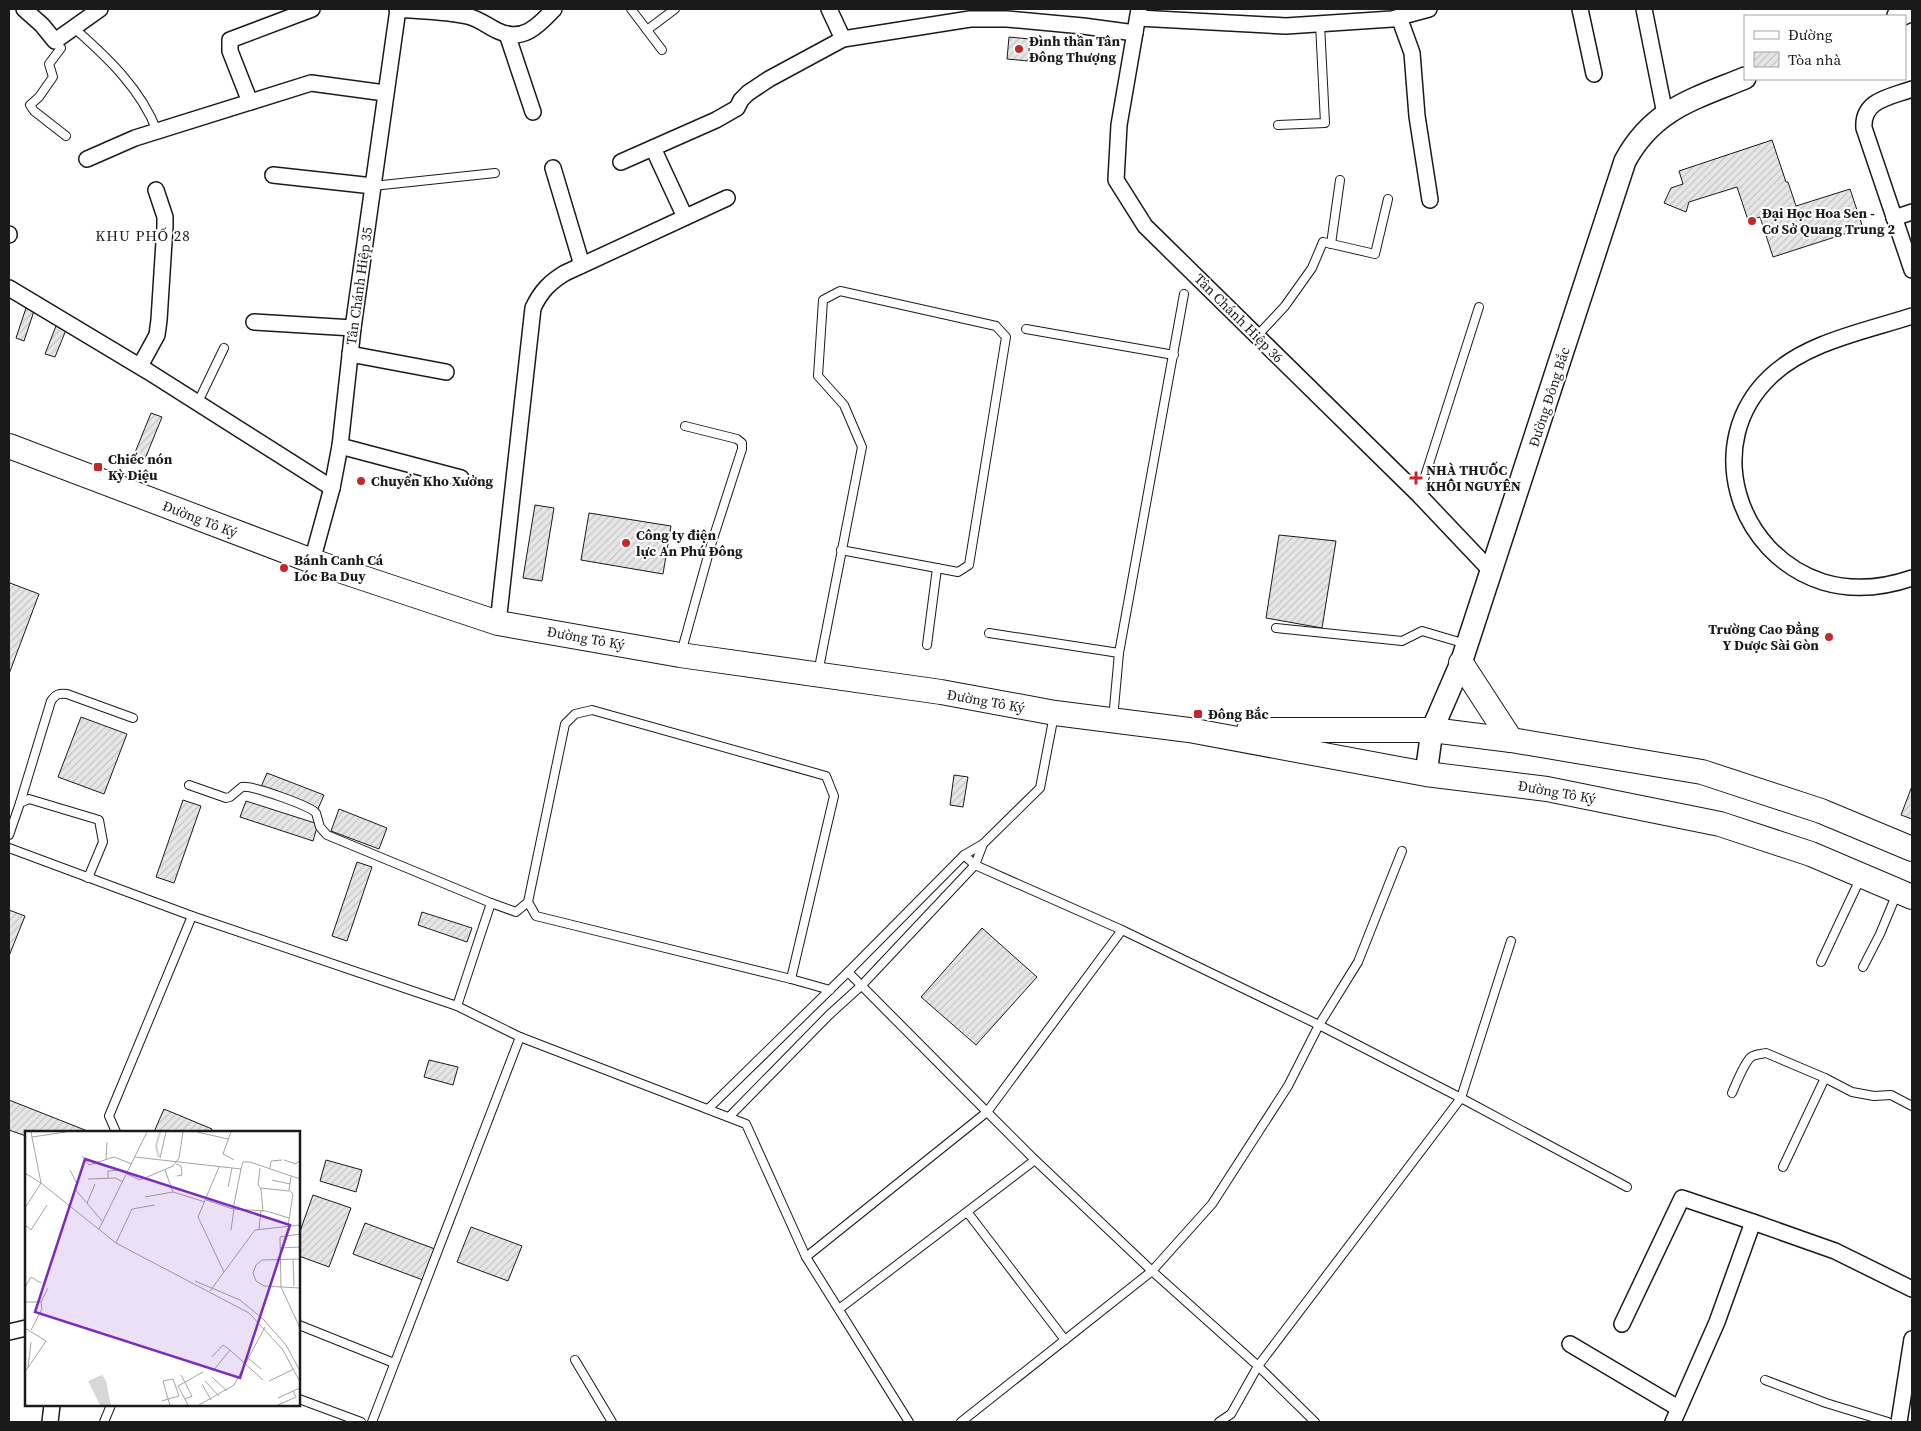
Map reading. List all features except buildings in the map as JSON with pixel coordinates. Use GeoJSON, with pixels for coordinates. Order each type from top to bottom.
{"type":"FeatureCollection","features":[{"type":"Feature","properties":{"kind":"main road","name":"Đường Tô Ký"},"geometry":{"type":"LineString","coordinates":[[9,446],[312,561],[498,623],[680,655],[817,676],[941,692],[1055,713],[1189,730],[1426,774],[1547,789],[1720,824],[1811,854],[1905,894]]}},
{"type":"Feature","properties":{"kind":"main road"},"geometry":{"type":"LineString","coordinates":[[1464,654],[1511,740]]}},
{"type":"Feature","properties":{"kind":"main road","name":"Đường Tô Ký"},"geometry":{"type":"LineString","coordinates":[[1189,730],[1432,730],[1511,740],[1702,772],[1821,811],[1912,849]]}},
{"type":"Feature","properties":{"kind":"street"},"geometry":{"type":"LineString","coordinates":[[24,9],[42,25],[55,41],[100,9]]}},
{"type":"Feature","properties":{"kind":"street"},"geometry":{"type":"LineString","coordinates":[[250,102],[230,51],[230,40],[312,9]]}},
{"type":"Feature","properties":{"kind":"street"},"geometry":{"type":"LineString","coordinates":[[398,9],[465,15],[482,20],[498,31],[519,35],[540,25],[554,9]]}},
{"type":"Feature","properties":{"kind":"street","name":"Tân Chánh Hiệp 35"},"geometry":{"type":"LineString","coordinates":[[312,561],[332,488],[340,446],[353,328],[398,9]]}},
{"type":"Feature","properties":{"kind":"street"},"geometry":{"type":"LineString","coordinates":[[828,9],[843,39]]}},
{"type":"Feature","properties":{"kind":"street"},"geometry":{"type":"LineString","coordinates":[[1139,13],[1286,26],[1320,24],[1428,9]]}},
{"type":"Feature","properties":{"kind":"street"},"geometry":{"type":"LineString","coordinates":[[1580,9],[1594,74]]}},
{"type":"Feature","properties":{"kind":"street"},"geometry":{"type":"LineString","coordinates":[[1644,9],[1665,114]]}},
{"type":"Feature","properties":{"kind":"street","name":"Tân Chánh Hiệp 36"},"geometry":{"type":"LineString","coordinates":[[1139,13],[1119,125],[1116,180],[1145,226],[1419,495],[1492,572]]}},
{"type":"Feature","properties":{"kind":"street"},"geometry":{"type":"LineString","coordinates":[[1394,15],[1412,53],[1417,116],[1430,200]]}},
{"type":"Feature","properties":{"kind":"street"},"geometry":{"type":"LineString","coordinates":[[621,162],[716,120],[738,108],[741,100],[748,93],[769,79],[843,39],[970,19],[1007,19],[1135,33]]}},
{"type":"Feature","properties":{"kind":"street"},"geometry":{"type":"LineString","coordinates":[[508,34],[533,112]]}},
{"type":"Feature","properties":{"kind":"street","name":"Đường Đông Bắc"},"geometry":{"type":"LineString","coordinates":[[1426,774],[1432,730],[1464,654],[1492,572],[1621,171],[1638,139],[1665,114],[1689,101],[1744,78]]}},
{"type":"Feature","properties":{"kind":"street"},"geometry":{"type":"LineString","coordinates":[[87,159],[157,131],[311,83],[385,92]]}},
{"type":"Feature","properties":{"kind":"street"},"geometry":{"type":"LineString","coordinates":[[1912,90],[1869,106],[1865,113],[1864,128],[1912,270]]}},
{"type":"Feature","properties":{"kind":"street"},"geometry":{"type":"LineString","coordinates":[[653,148],[685,217]]}},
{"type":"Feature","properties":{"kind":"street"},"geometry":{"type":"LineString","coordinates":[[552,168],[582,265]]}},
{"type":"Feature","properties":{"kind":"street"},"geometry":{"type":"LineString","coordinates":[[273,175],[373,186]]}},
{"type":"Feature","properties":{"kind":"street"},"geometry":{"type":"LineString","coordinates":[[140,366],[154,342],[159,320],[165,217],[156,190]]}},
{"type":"Feature","properties":{"kind":"street"},"geometry":{"type":"LineString","coordinates":[[498,623],[533,308],[538,297],[549,284],[566,273],[727,198]]}},
{"type":"Feature","properties":{"kind":"street"},"geometry":{"type":"LineString","coordinates":[[1894,218],[1912,212]]}},
{"type":"Feature","properties":{"kind":"street"},"geometry":{"type":"LineString","coordinates":[[9,288],[140,366],[332,488]]}},
{"type":"Feature","properties":{"kind":"street"},"geometry":{"type":"LineString","coordinates":[[1912,316],[1811,350],[1782,367],[1759,390],[1746,409],[1738,430],[1734,461],[1738,492],[1749,521],[1764,544],[1784,562],[1823,582],[1852,588],[1884,586],[1912,578]]}},
{"type":"Feature","properties":{"kind":"street"},"geometry":{"type":"LineString","coordinates":[[254,322],[353,328]]}},
{"type":"Feature","properties":{"kind":"street"},"geometry":{"type":"LineString","coordinates":[[350,354],[446,372]]}},
{"type":"Feature","properties":{"kind":"street"},"geometry":{"type":"LineString","coordinates":[[340,446],[461,478]]}},
{"type":"Feature","properties":{"kind":"street"},"geometry":{"type":"LineString","coordinates":[[1622,1324],[1682,1198],[1835,1251],[1912,1289]]}},
{"type":"Feature","properties":{"kind":"street"},"geometry":{"type":"LineString","coordinates":[[1570,1344],[1675,1415],[1717,1322],[1754,1222]]}},
{"type":"Feature","properties":{"kind":"street"},"geometry":{"type":"LineString","coordinates":[[9,1332],[25,1328]]}},
{"type":"Feature","properties":{"kind":"street"},"geometry":{"type":"LineString","coordinates":[[1899,1422],[1912,1340]]}},
{"type":"Feature","properties":{"kind":"street"},"geometry":{"type":"LineString","coordinates":[[50,1422],[52,1406]]}},
{"type":"Feature","properties":{"kind":"lane"},"geometry":{"type":"LineString","coordinates":[[631,9],[662,50]]}},
{"type":"Feature","properties":{"kind":"lane"},"geometry":{"type":"LineString","coordinates":[[647,30],[675,9]]}},
{"type":"Feature","properties":{"kind":"lane"},"geometry":{"type":"LineString","coordinates":[[1278,125],[1325,123],[1320,24]]}},
{"type":"Feature","properties":{"kind":"lane"},"geometry":{"type":"LineString","coordinates":[[74,28],[102,52],[138,94],[150,111],[157,131]]}},
{"type":"Feature","properties":{"kind":"lane"},"geometry":{"type":"LineString","coordinates":[[55,41],[61,48],[49,64],[53,77],[39,97],[30,105],[34,111],[66,136]]}},
{"type":"Feature","properties":{"kind":"lane"},"geometry":{"type":"LineString","coordinates":[[373,186],[494,173]]}},
{"type":"Feature","properties":{"kind":"lane"},"geometry":{"type":"LineString","coordinates":[[1331,244],[1340,180]]}},
{"type":"Feature","properties":{"kind":"lane"},"geometry":{"type":"LineString","coordinates":[[1257,336],[1285,306],[1312,268],[1323,242],[1374,254],[1388,198]]}},
{"type":"Feature","properties":{"kind":"lane"},"geometry":{"type":"LineString","coordinates":[[817,676],[841,550],[862,447],[844,404],[818,376],[823,300],[840,291],[996,326],[1006,338],[969,565],[958,572],[841,550]]}},
{"type":"Feature","properties":{"kind":"lane"},"geometry":{"type":"LineString","coordinates":[[1112,721],[1119,654],[1184,294]]}},
{"type":"Feature","properties":{"kind":"lane"},"geometry":{"type":"LineString","coordinates":[[1419,495],[1479,306]]}},
{"type":"Feature","properties":{"kind":"lane"},"geometry":{"type":"LineString","coordinates":[[1026,330],[1174,355]]}},
{"type":"Feature","properties":{"kind":"lane"},"geometry":{"type":"LineString","coordinates":[[198,402],[224,348]]}},
{"type":"Feature","properties":{"kind":"lane"},"geometry":{"type":"LineString","coordinates":[[680,655],[710,545],[742,450],[742,443],[737,439],[684,426]]}},
{"type":"Feature","properties":{"kind":"lane"},"geometry":{"type":"LineString","coordinates":[[927,645],[937,568]]}},
{"type":"Feature","properties":{"kind":"lane"},"geometry":{"type":"LineString","coordinates":[[1276,628],[1402,641],[1422,630],[1464,654]]}},
{"type":"Feature","properties":{"kind":"lane"},"geometry":{"type":"LineString","coordinates":[[989,633],[1119,654]]}},
{"type":"Feature","properties":{"kind":"lane"},"geometry":{"type":"LineString","coordinates":[[9,835],[51,701],[55,695],[60,693],[67,694],[133,718]]}},
{"type":"Feature","properties":{"kind":"lane"},"geometry":{"type":"LineString","coordinates":[[189,784],[226,798],[242,787],[254,788],[304,806],[316,813],[320,827],[327,835],[516,912],[528,902],[565,724],[575,714],[592,710],[826,776],[834,796],[791,979]]}},
{"type":"Feature","properties":{"kind":"lane"},"geometry":{"type":"LineString","coordinates":[[708,1109],[964,855],[983,844],[1040,788],[1055,713]]}},
{"type":"Feature","properties":{"kind":"lane"},"geometry":{"type":"LineString","coordinates":[[20,803],[29,799],[99,820],[103,842],[88,878]]}},
{"type":"Feature","properties":{"kind":"lane"},"geometry":{"type":"LineString","coordinates":[[729,1117],[829,1014],[862,985],[975,864],[983,844]]}},
{"type":"Feature","properties":{"kind":"lane"},"geometry":{"type":"LineString","coordinates":[[9,848],[192,916],[457,1006],[520,1037],[746,1124],[806,1257],[909,1422]]}},
{"type":"Feature","properties":{"kind":"lane"},"geometry":{"type":"LineString","coordinates":[[961,1422],[1152,1271],[1212,1204],[1288,1086],[1320,1025],[1358,962],[1402,851]]}},
{"type":"Feature","properties":{"kind":"lane"},"geometry":{"type":"LineString","coordinates":[[964,855],[975,864],[1122,930],[1320,1025],[1627,1187]]}},
{"type":"Feature","properties":{"kind":"lane"},"geometry":{"type":"LineString","coordinates":[[1821,962],[1862,876]]}},
{"type":"Feature","properties":{"kind":"lane"},"geometry":{"type":"LineString","coordinates":[[1863,967],[1880,934],[1905,894]]}},
{"type":"Feature","properties":{"kind":"lane"},"geometry":{"type":"LineString","coordinates":[[528,902],[536,916],[830,990]]}},
{"type":"Feature","properties":{"kind":"lane"},"geometry":{"type":"LineString","coordinates":[[457,1006],[491,903]]}},
{"type":"Feature","properties":{"kind":"lane"},"geometry":{"type":"LineString","coordinates":[[116,1131],[109,1116],[192,916]]}},
{"type":"Feature","properties":{"kind":"lane"},"geometry":{"type":"LineString","coordinates":[[806,1257],[987,1112],[1122,930]]}},
{"type":"Feature","properties":{"kind":"lane"},"geometry":{"type":"LineString","coordinates":[[1219,1422],[1231,1414],[1258,1366],[1461,1098],[1511,941]]}},
{"type":"Feature","properties":{"kind":"lane"},"geometry":{"type":"LineString","coordinates":[[848,972],[1035,1160],[1152,1271],[1258,1366],[1315,1422]]}},
{"type":"Feature","properties":{"kind":"lane"},"geometry":{"type":"LineString","coordinates":[[372,1422],[520,1037]]}},
{"type":"Feature","properties":{"kind":"lane"},"geometry":{"type":"LineString","coordinates":[[1732,1093],[1746,1063],[1751,1057],[1766,1053],[1825,1078],[1852,1092],[1874,1096],[1891,1095],[1912,1106]]}},
{"type":"Feature","properties":{"kind":"lane"},"geometry":{"type":"LineString","coordinates":[[1783,1167],[1825,1078]]}},
{"type":"Feature","properties":{"kind":"lane"},"geometry":{"type":"LineString","coordinates":[[839,1309],[968,1213],[1035,1160]]}},
{"type":"Feature","properties":{"kind":"lane"},"geometry":{"type":"LineString","coordinates":[[968,1213],[1064,1340]]}},
{"type":"Feature","properties":{"kind":"lane"},"geometry":{"type":"LineString","coordinates":[[300,1325],[394,1363]]}},
{"type":"Feature","properties":{"kind":"lane"},"geometry":{"type":"LineString","coordinates":[[575,1360],[612,1422]]}},
{"type":"Feature","properties":{"kind":"lane"},"geometry":{"type":"LineString","coordinates":[[1765,1380],[1888,1422]]}},
{"type":"Feature","properties":{"kind":"lane"},"geometry":{"type":"LineString","coordinates":[[300,1399],[361,1422]]}},
{"type":"Feature","properties":{"kind":"lane"},"geometry":{"type":"LineString","coordinates":[[104,1422],[112,1406]]}},
{"type":"Feature","properties":{"kind":"place","name":"Đình thần Tân Đông Thượng"},"geometry":{"type":"Point","coordinates":[1019,49]}},
{"type":"Feature","properties":{"kind":"place","name":"Đại Học Hoa Sen - Cơ Sở Quang Trung 2"},"geometry":{"type":"Point","coordinates":[1752,221]}},
{"type":"Feature","properties":{"kind":"place","name":"Chiếc nón Kỳ Diệu"},"geometry":{"type":"Point","coordinates":[98,467]}},
{"type":"Feature","properties":{"kind":"place","name":"NHÀ THUỐC KHÔI NGUYÊN"},"geometry":{"type":"Point","coordinates":[1416,478]}},
{"type":"Feature","properties":{"kind":"place","name":"Chuyển Kho Xưởng"},"geometry":{"type":"Point","coordinates":[361,481]}},
{"type":"Feature","properties":{"kind":"place","name":"Công ty điện lực An Phú Đông"},"geometry":{"type":"Point","coordinates":[626,543]}},
{"type":"Feature","properties":{"kind":"place","name":"Bánh Canh Cá Lóc Ba Duy"},"geometry":{"type":"Point","coordinates":[284,568]}},
{"type":"Feature","properties":{"kind":"place","name":"Trường Cao Đẳng Y Dược Sài Gòn"},"geometry":{"type":"Point","coordinates":[1829,637]}},
{"type":"Feature","properties":{"kind":"place","name":"Đông Bắc"},"geometry":{"type":"Point","coordinates":[1198,714]}},
{"type":"Feature","properties":{"kind":"district","name":"KHU PHỐ 28"},"geometry":{"type":"Point","coordinates":[143,236]}}]}
